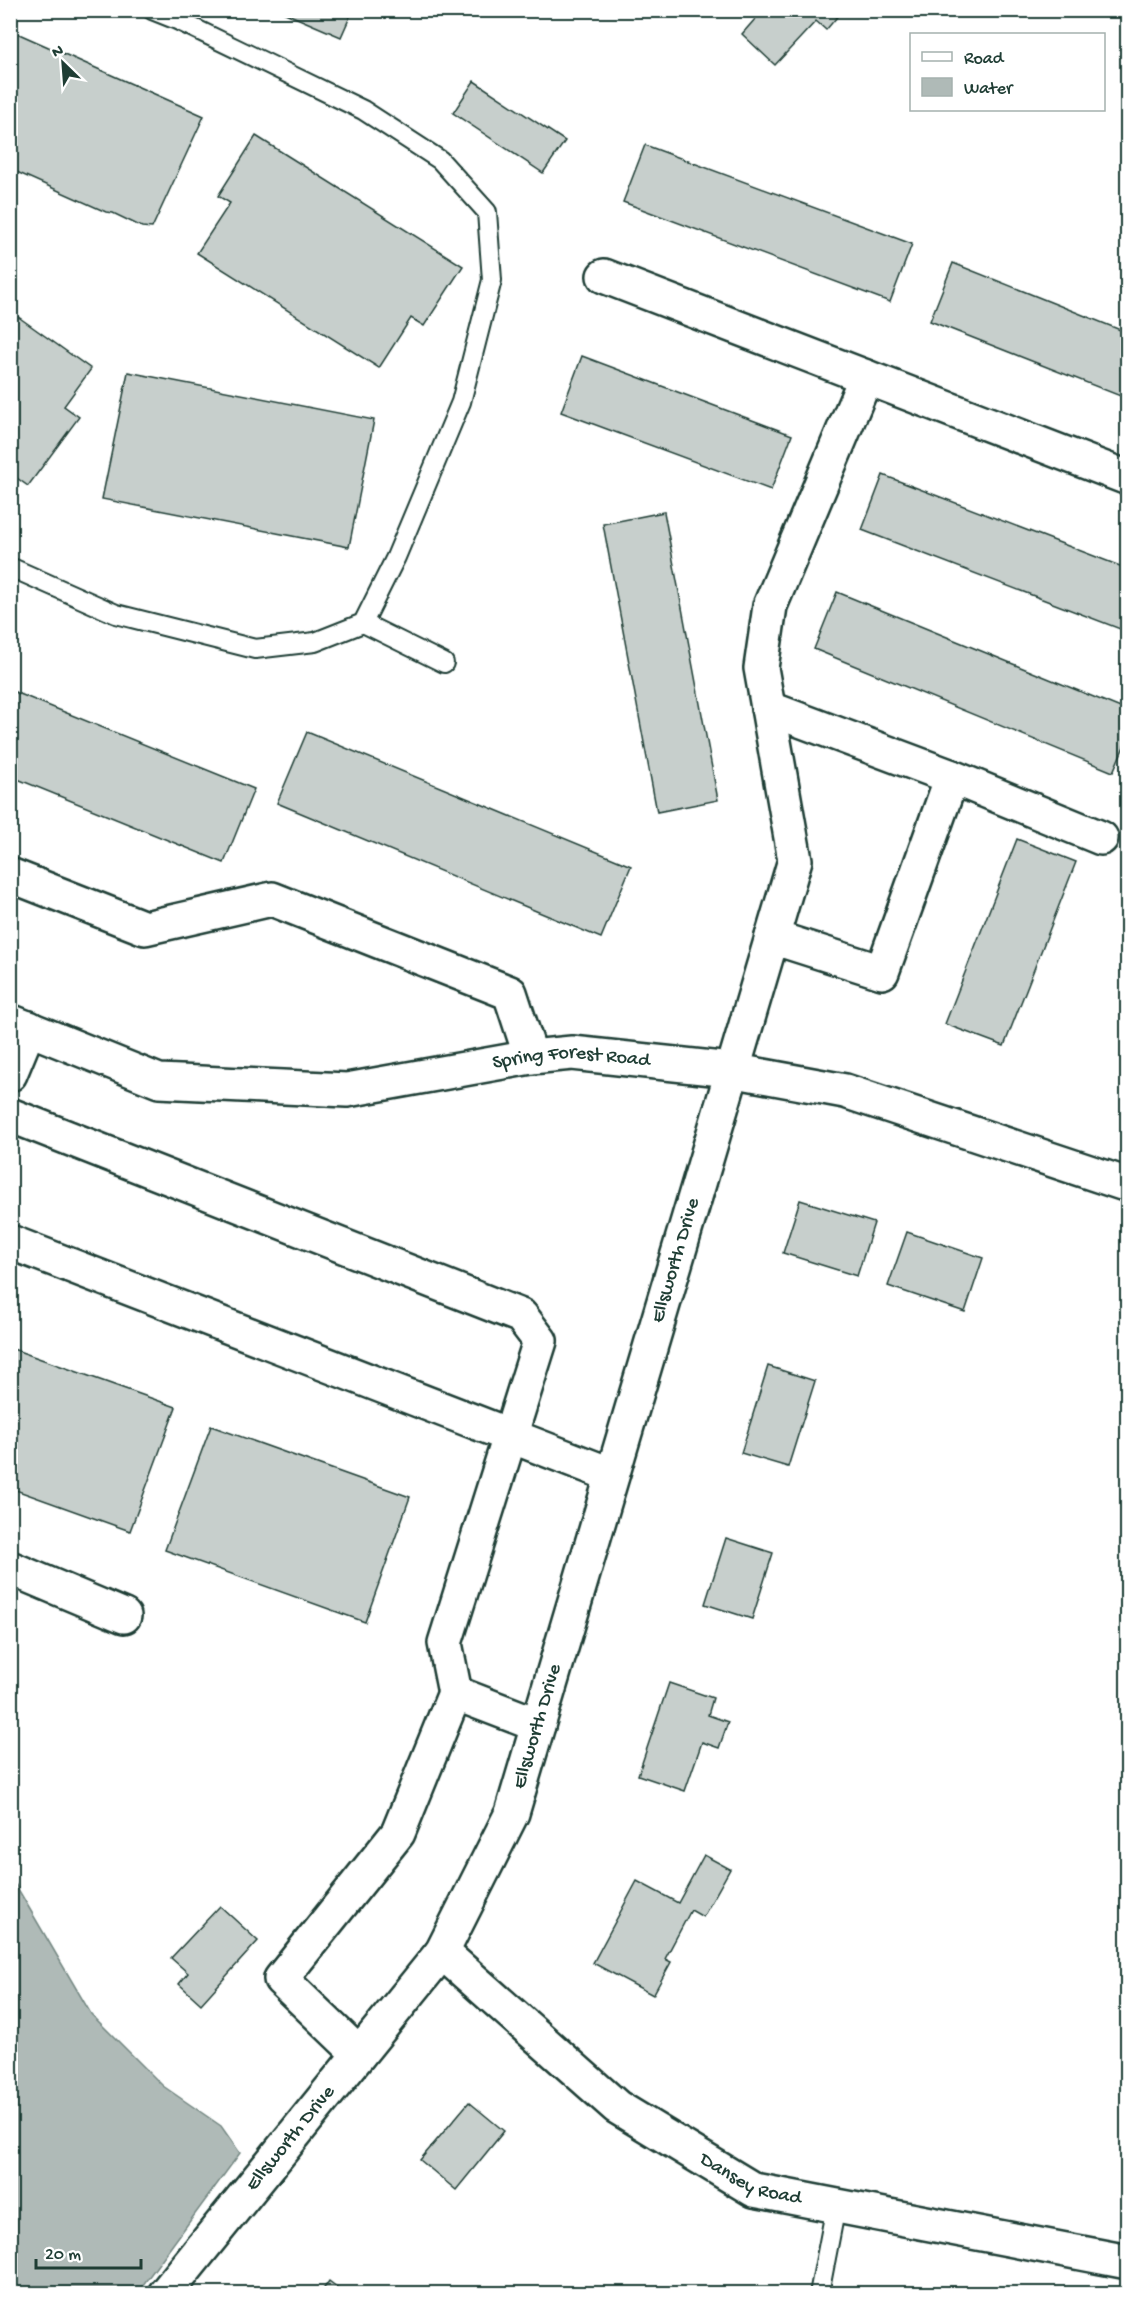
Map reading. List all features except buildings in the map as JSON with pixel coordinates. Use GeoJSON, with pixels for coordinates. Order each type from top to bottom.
{"type":"FeatureCollection","features":[{"type":"Feature","properties":{"kind":"street"},"geometry":{"type":"LineString","coordinates":[[604,276],[1128,478]]}},
{"type":"Feature","properties":{"kind":"street","name":"Ellsworth Drive"},"geometry":{"type":"LineString","coordinates":[[165,2294],[442,1952],[512,1813],[795,860],[761,668],[770,606],[866,377]]}},
{"type":"Feature","properties":{"kind":"street"},"geometry":{"type":"LineString","coordinates":[[768,708],[952,777],[1101,838]]}},
{"type":"Feature","properties":{"kind":"street"},"geometry":{"type":"LineString","coordinates":[[772,937],[882,972],[952,777]]}},
{"type":"Feature","properties":{"kind":"street"},"geometry":{"type":"LineString","coordinates":[[10,875],[145,928],[272,898],[510,993],[531,1057]]}},
{"type":"Feature","properties":{"kind":"street"},"geometry":{"type":"LineString","coordinates":[[10,1074],[20,1024]]}},
{"type":"Feature","properties":{"kind":"street","name":"Spring Forest Road"},"geometry":{"type":"LineString","coordinates":[[20,1024],[159,1081],[347,1090],[531,1057],[572,1053],[731,1070],[845,1091],[1128,1185]]}},
{"type":"Feature","properties":{"kind":"street"},"geometry":{"type":"LineString","coordinates":[[10,1115],[521,1316],[540,1341],[445,1643],[455,1693],[398,1833],[281,1979],[359,2054]]}},
{"type":"Feature","properties":{"kind":"street"},"geometry":{"type":"LineString","coordinates":[[10,1242],[612,1474]]}},
{"type":"Feature","properties":{"kind":"street"},"geometry":{"type":"LineString","coordinates":[[10,1568],[124,1616]]}},
{"type":"Feature","properties":{"kind":"street"},"geometry":{"type":"LineString","coordinates":[[455,1693],[538,1725]]}},
{"type":"Feature","properties":{"kind":"street","name":"Dansey Road"},"geometry":{"type":"LineString","coordinates":[[442,1952],[617,2107],[754,2190],[1128,2262]]}},
{"type":"Feature","properties":{"kind":"lane"},"geometry":{"type":"LineString","coordinates":[[10,567],[116,614],[255,649],[315,642],[363,623],[396,557],[461,402],[492,280],[487,212],[440,160],[363,110],[152,10]]}},
{"type":"Feature","properties":{"kind":"lane"},"geometry":{"type":"LineString","coordinates":[[363,623],[444,663]]}},
{"type":"Feature","properties":{"kind":"lane"},"geometry":{"type":"LineString","coordinates":[[819,2294],[836,2206]]}},
{"type":"Feature","properties":{"kind":"water"},"geometry":{"type":"Polygon","coordinates":[[[11,1877],[91,2014],[163,2086],[221,2126],[240,2153],[137,2293],[11,2293],[11,1877]]]}}]}
